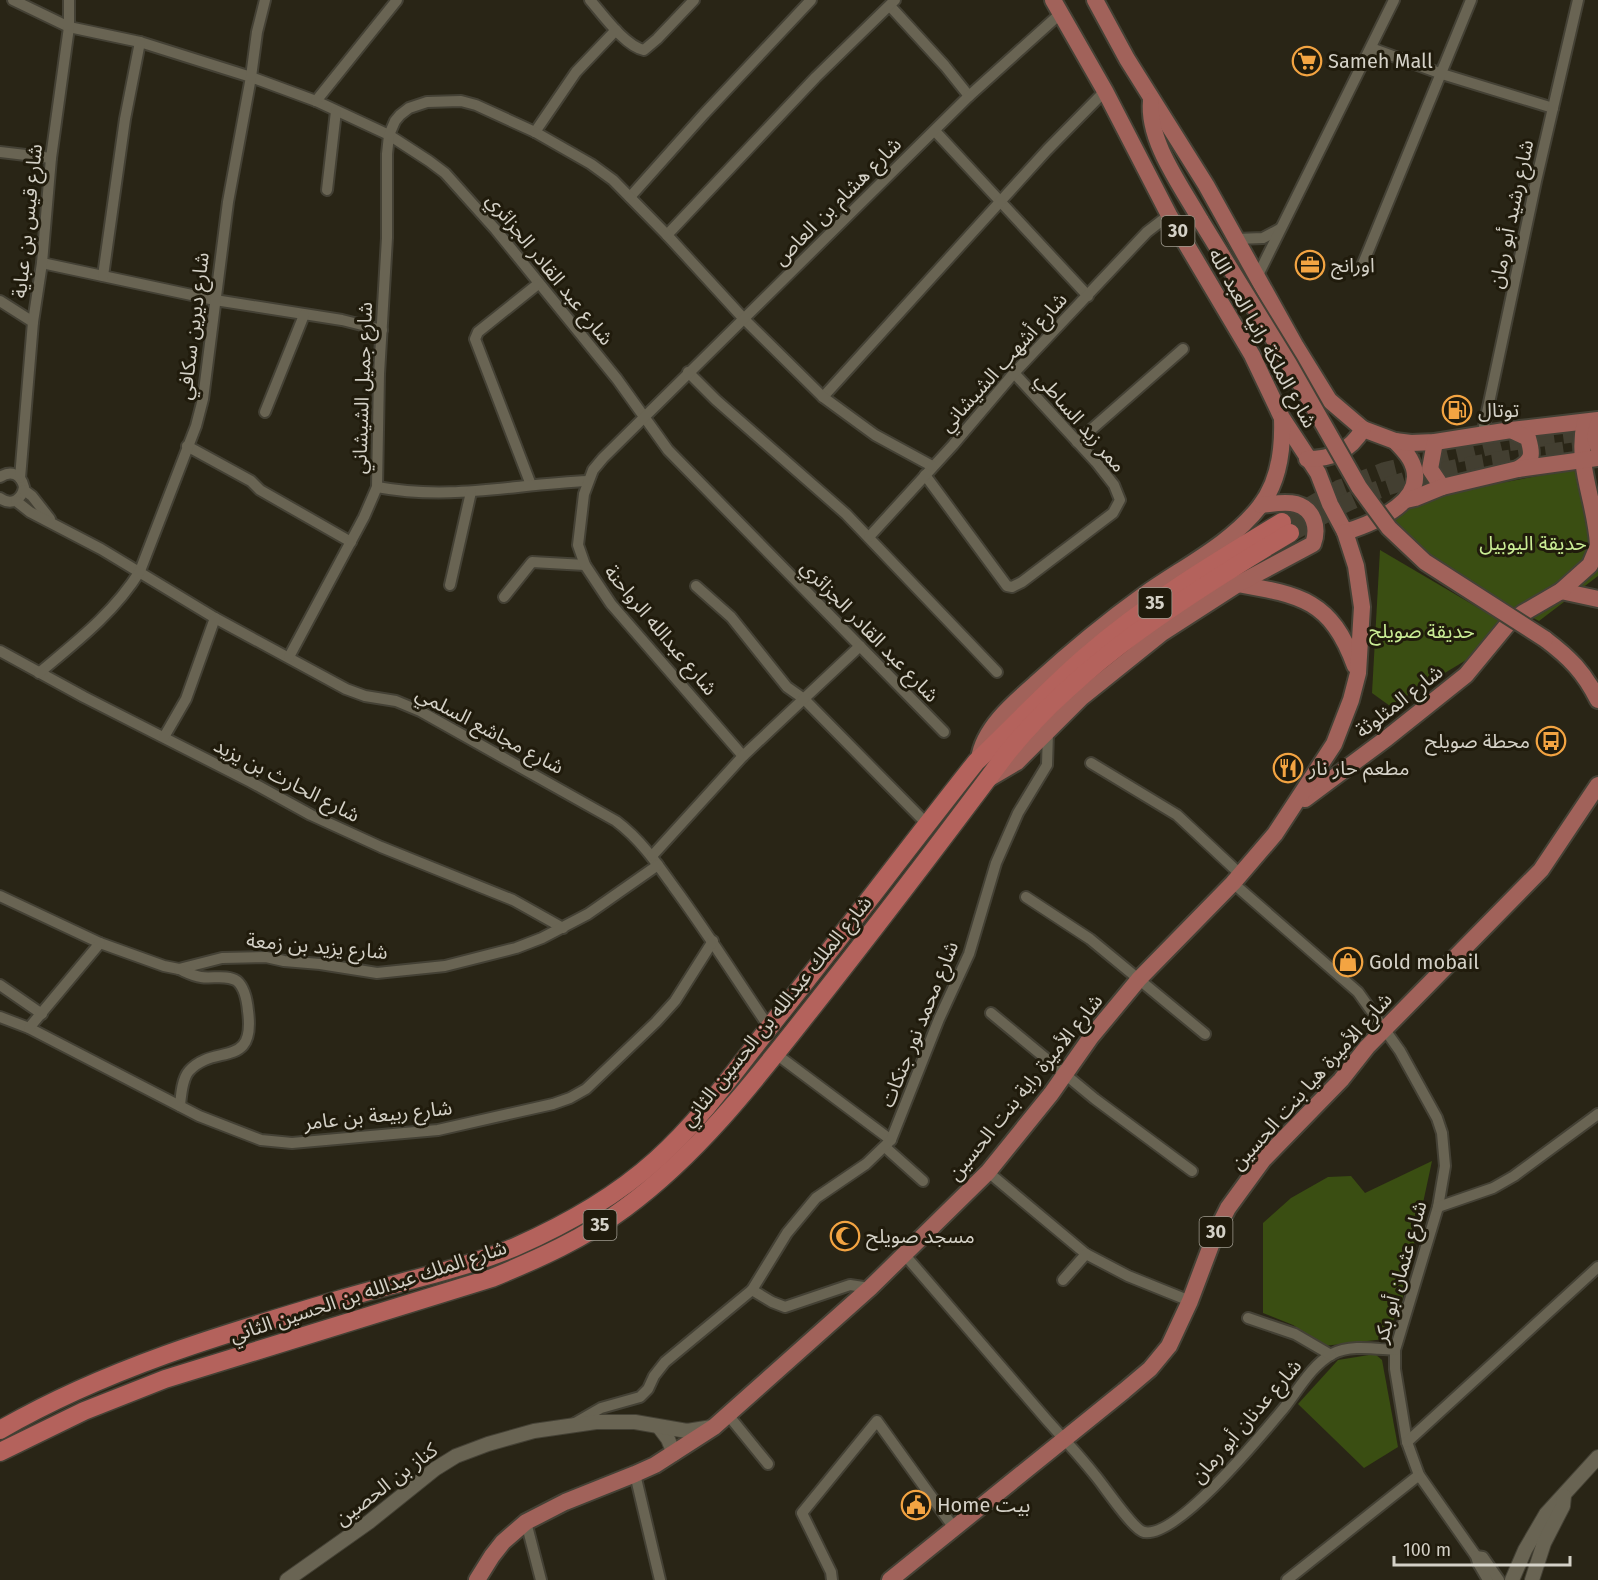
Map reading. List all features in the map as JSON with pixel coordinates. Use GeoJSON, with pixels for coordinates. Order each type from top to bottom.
{"type":"FeatureCollection","features":[{"type":"Feature","properties":{"kind":"highway","name":"شارع الملك عبدالله بن الحسين الثاني"},"geometry":{"type":"LineString","coordinates":[[0,1430],[116,1373],[340,1299],[462,1267],[516,1246],[559,1225],[609,1196],[655,1161],[714,1099],[979,759],[1039,699],[1124,625],[1169,592],[1286,527],[1176,605],[1090,670],[1035,721],[776,1054],[702,1139],[652,1186],[610,1219],[542,1256],[492,1278],[165,1379],[84,1411],[0,1452]]}},
{"type":"Feature","properties":{"kind":"main road","name":"شارع الملكة رانيا العبد الله"},"geometry":{"type":"LineString","coordinates":[[1095,0],[1151,101],[1206,185],[1329,400],[1363,429],[1395,441]]}},
{"type":"Feature","properties":{"kind":"main road","name":"شارع الملكة رانيا العبد الله"},"geometry":{"type":"LineString","coordinates":[[1057,7],[1106,91],[1169,215],[1243,338],[1282,418],[1318,473],[1330,504],[1345,532]]}},
{"type":"Feature","properties":{"kind":"main road"},"geometry":{"type":"LineString","coordinates":[[1151,101],[1150,112],[1155,135],[1201,221],[1359,487],[1389,528],[1425,562],[1545,639],[1571,659],[1587,679],[1598,700]]}},
{"type":"Feature","properties":{"kind":"main road"},"geometry":{"type":"LineString","coordinates":[[979,759],[981,747],[987,735],[1028,690],[1095,630],[1199,559],[1242,526],[1261,505],[1275,478],[1279,463],[1282,418]]}},
{"type":"Feature","properties":{"kind":"main road"},"geometry":{"type":"LineString","coordinates":[[1395,441],[1435,442],[1512,430],[1594,422],[1598,447]]}},
{"type":"Feature","properties":{"kind":"main road","name":"شارع المثلوثة"},"geometry":{"type":"LineString","coordinates":[[1294,807],[1466,675],[1508,624],[1561,591],[1590,565],[1598,546],[1598,534],[1587,492],[1590,459],[1582,433],[1594,422]]}},
{"type":"Feature","properties":{"kind":"main road"},"geometry":{"type":"LineString","coordinates":[[1307,459],[1321,459],[1338,454],[1352,443],[1363,429]]}},
{"type":"Feature","properties":{"kind":"main road"},"geometry":{"type":"LineString","coordinates":[[1512,430],[1528,438],[1531,447],[1531,456],[1527,463],[1518,469]]}},
{"type":"Feature","properties":{"kind":"main road"},"geometry":{"type":"LineString","coordinates":[[1395,441],[1411,459],[1414,469],[1415,480],[1406,500]]}},
{"type":"Feature","properties":{"kind":"main road"},"geometry":{"type":"LineString","coordinates":[[1435,442],[1430,469],[1442,487]]}},
{"type":"Feature","properties":{"kind":"main road"},"geometry":{"type":"LineString","coordinates":[[1345,532],[1374,521],[1406,500],[1442,487],[1518,469],[1590,459]]}},
{"type":"Feature","properties":{"kind":"main road"},"geometry":{"type":"LineString","coordinates":[[987,780],[1017,762],[1081,698],[1140,649],[1189,614],[1238,584],[1313,544],[1316,536],[1314,520],[1304,507],[1288,503],[1261,505]]}},
{"type":"Feature","properties":{"kind":"main road","name":"شارع الأميرة راية بنت الحسين"},"geometry":{"type":"LineString","coordinates":[[477,1580],[503,1542],[526,1522],[565,1502],[635,1474],[674,1454],[729,1416],[870,1288],[988,1172],[1052,1094],[1091,1037],[1139,980],[1237,879],[1275,834],[1335,744],[1358,673],[1362,607],[1356,566],[1345,532]]}},
{"type":"Feature","properties":{"kind":"main road"},"geometry":{"type":"LineString","coordinates":[[1238,584],[1282,592],[1306,601],[1320,610],[1336,626],[1346,642],[1358,673]]}},
{"type":"Feature","properties":{"kind":"main road"},"geometry":{"type":"LineString","coordinates":[[1561,591],[1598,599]]}},
{"type":"Feature","properties":{"kind":"main road","name":"شارع الأميرة هيا بنت الحسين"},"geometry":{"type":"LineString","coordinates":[[890,1580],[1064,1440],[1158,1360],[1177,1331],[1216,1232],[1228,1208],[1263,1160],[1341,1080],[1367,1047],[1541,870],[1598,785]]}},
{"type":"Feature","properties":{"kind":"street","name":"شارع عبد القادر الجزائري"},"geometry":{"type":"LineString","coordinates":[[13,0],[69,27],[140,42],[251,77],[316,101],[389,135],[445,173],[496,230],[537,284],[617,379],[668,450],[944,732]]}},
{"type":"Feature","properties":{"kind":"street","name":"شارع قيس بن عباية"},"geometry":{"type":"LineString","coordinates":[[24,490],[21,478],[33,322],[42,263],[51,158],[69,27],[69,0]]}},
{"type":"Feature","properties":{"kind":"street","name":"شارع ديرين سكافي"},"geometry":{"type":"LineString","coordinates":[[39,673],[111,610],[140,571],[196,426],[203,399],[228,202],[257,32],[265,0]]}},
{"type":"Feature","properties":{"kind":"street"},"geometry":{"type":"LineString","coordinates":[[316,101],[397,0]]}},
{"type":"Feature","properties":{"kind":"street"},"geometry":{"type":"LineString","coordinates":[[590,0],[616,30],[638,49],[644,50],[694,0]]}},
{"type":"Feature","properties":{"kind":"street"},"geometry":{"type":"LineString","coordinates":[[630,197],[712,105],[811,0]]}},
{"type":"Feature","properties":{"kind":"street"},"geometry":{"type":"LineString","coordinates":[[1257,277],[1394,0]]}},
{"type":"Feature","properties":{"kind":"street"},"geometry":{"type":"LineString","coordinates":[[1362,266],[1471,0]]}},
{"type":"Feature","properties":{"kind":"street","name":"شارع رشيد أبو رمان"},"geometry":{"type":"LineString","coordinates":[[1482,436],[1578,0]]}},
{"type":"Feature","properties":{"kind":"street"},"geometry":{"type":"LineString","coordinates":[[667,235],[808,85],[893,3],[969,96]]}},
{"type":"Feature","properties":{"kind":"street","name":"شارع هشام بن العاص"},"geometry":{"type":"LineString","coordinates":[[588,481],[593,470],[603,458],[688,372],[744,320],[1057,7]]}},
{"type":"Feature","properties":{"kind":"street"},"geometry":{"type":"LineString","coordinates":[[535,132],[576,72],[616,30]]}},
{"type":"Feature","properties":{"kind":"street"},"geometry":{"type":"LineString","coordinates":[[103,276],[125,119],[140,42]]}},
{"type":"Feature","properties":{"kind":"street"},"geometry":{"type":"LineString","coordinates":[[1371,48],[1442,74],[1553,108]]}},
{"type":"Feature","properties":{"kind":"street"},"geometry":{"type":"LineString","coordinates":[[823,397],[1047,150],[1106,91]]}},
{"type":"Feature","properties":{"kind":"street"},"geometry":{"type":"LineString","coordinates":[[389,135],[395,120],[409,108],[427,102],[461,101],[476,105],[535,132],[591,165],[613,180],[667,235],[744,320],[823,397],[929,471]]}},
{"type":"Feature","properties":{"kind":"street"},"geometry":{"type":"LineString","coordinates":[[327,190],[336,111]]}},
{"type":"Feature","properties":{"kind":"street"},"geometry":{"type":"LineString","coordinates":[[935,131],[1088,296]]}},
{"type":"Feature","properties":{"kind":"street","name":"شارع جميل الشيشاني"},"geometry":{"type":"LineString","coordinates":[[289,657],[351,542],[377,487],[389,135]]}},
{"type":"Feature","properties":{"kind":"street"},"geometry":{"type":"LineString","coordinates":[[0,152],[51,158]]}},
{"type":"Feature","properties":{"kind":"street","name":"شارع أشهب الشيشاني"},"geometry":{"type":"LineString","coordinates":[[869,537],[1014,373],[1147,232],[1169,215]]}},
{"type":"Feature","properties":{"kind":"street"},"geometry":{"type":"LineString","coordinates":[[1236,239],[1263,238],[1281,229]]}},
{"type":"Feature","properties":{"kind":"street"},"geometry":{"type":"LineString","coordinates":[[42,263],[215,300],[342,320],[382,330]]}},
{"type":"Feature","properties":{"kind":"street"},"geometry":{"type":"LineString","coordinates":[[531,485],[475,339],[478,332],[537,284]]}},
{"type":"Feature","properties":{"kind":"street"},"geometry":{"type":"LineString","coordinates":[[0,302],[33,322]]}},
{"type":"Feature","properties":{"kind":"street"},"geometry":{"type":"LineString","coordinates":[[265,412],[304,315]]}},
{"type":"Feature","properties":{"kind":"street"},"geometry":{"type":"LineString","coordinates":[[1077,442],[1183,349]]}},
{"type":"Feature","properties":{"kind":"street"},"geometry":{"type":"LineString","coordinates":[[688,372],[716,400],[869,537],[997,672]]}},
{"type":"Feature","properties":{"kind":"street","name":"ممر زيد الساطي"},"geometry":{"type":"LineString","coordinates":[[929,471],[1003,583],[1012,587],[1022,582],[1113,513],[1120,500],[1114,485],[1014,373]]}},
{"type":"Feature","properties":{"kind":"street","name":"شارع قيس بن عباية"},"geometry":{"type":"LineString","coordinates":[[2,475],[24,446]]}},
{"type":"Feature","properties":{"kind":"street"},"geometry":{"type":"LineString","coordinates":[[187,446],[251,481],[260,490],[351,542]]}},
{"type":"Feature","properties":{"kind":"street"},"geometry":{"type":"LineString","coordinates":[[2,475],[15,474],[21,478]]}},
{"type":"Feature","properties":{"kind":"street"},"geometry":{"type":"LineString","coordinates":[[377,487],[420,493],[471,492],[588,481]]}},
{"type":"Feature","properties":{"kind":"street","name":"شارع عبدالله الرواحنة"},"geometry":{"type":"LineString","coordinates":[[588,481],[583,501],[578,545],[585,565],[617,612],[743,756]]}},
{"type":"Feature","properties":{"kind":"street"},"geometry":{"type":"LineString","coordinates":[[0,510],[9,500],[21,497],[24,490]]}},
{"type":"Feature","properties":{"kind":"street","name":"شارع مجاشع السلمي"},"geometry":{"type":"LineString","coordinates":[[24,490],[32,496],[54,524]]}},
{"type":"Feature","properties":{"kind":"street"},"geometry":{"type":"LineString","coordinates":[[450,585],[471,492]]}},
{"type":"Feature","properties":{"kind":"street","name":"شارع مجاشع السلمي"},"geometry":{"type":"LineString","coordinates":[[9,500],[140,571],[215,618],[346,688],[365,696],[396,701],[429,717],[603,813],[632,834],[655,861],[769,1027]]}},
{"type":"Feature","properties":{"kind":"street"},"geometry":{"type":"LineString","coordinates":[[504,597],[531,562],[585,565]]}},
{"type":"Feature","properties":{"kind":"street"},"geometry":{"type":"LineString","coordinates":[[696,586],[731,617],[787,687],[804,699],[927,824]]}},
{"type":"Feature","properties":{"kind":"street"},"geometry":{"type":"LineString","coordinates":[[164,737],[186,699],[215,618]]}},
{"type":"Feature","properties":{"kind":"street","name":"شارع يزيد بن زمعة"},"geometry":{"type":"LineString","coordinates":[[0,896],[100,943],[164,966],[179,969],[222,958],[252,957],[378,973],[411,971],[488,957],[533,942],[588,914],[655,861],[743,756],[860,646]]}},
{"type":"Feature","properties":{"kind":"street","name":"شارع الحارث بن يزيد"},"geometry":{"type":"LineString","coordinates":[[0,651],[311,815],[381,847],[513,900],[563,927]]}},
{"type":"Feature","properties":{"kind":"street","name":"شارع محمد نور جنكات"},"geometry":{"type":"LineString","coordinates":[[572,1424],[601,1408],[636,1399],[644,1394],[665,1362],[752,1290],[783,1240],[806,1209],[830,1187],[866,1164],[888,1143],[939,1019],[969,954],[996,863],[1018,813],[1047,765],[1048,730]]}},
{"type":"Feature","properties":{"kind":"street","name":"شارع عثمان أبو بكر"},"geometry":{"type":"LineString","coordinates":[[1091,763],[1177,814],[1237,879],[1358,992],[1385,1029],[1430,1105],[1442,1133],[1445,1166],[1438,1207],[1395,1350],[1395,1369],[1407,1442],[1419,1476],[1476,1556],[1488,1580]]}},
{"type":"Feature","properties":{"kind":"street"},"geometry":{"type":"LineString","coordinates":[[1026,897],[1090,939],[1205,1034]]}},
{"type":"Feature","properties":{"kind":"street","name":"شارع ربيعة بن عامر"},"geometry":{"type":"LineString","coordinates":[[0,1017],[29,1028],[180,1106],[251,1138],[292,1143],[438,1130],[562,1102],[586,1089],[675,1001],[712,941]]}},
{"type":"Feature","properties":{"kind":"street"},"geometry":{"type":"LineString","coordinates":[[29,1028],[100,943]]}},
{"type":"Feature","properties":{"kind":"street"},"geometry":{"type":"LineString","coordinates":[[179,969],[200,977],[224,977],[235,980],[242,986],[247,1000],[250,1032],[243,1046],[194,1066],[187,1073],[180,1106]]}},
{"type":"Feature","properties":{"kind":"street"},"geometry":{"type":"LineString","coordinates":[[0,985],[42,1014]]}},
{"type":"Feature","properties":{"kind":"street"},"geometry":{"type":"LineString","coordinates":[[991,1013],[1103,1105],[1192,1171]]}},
{"type":"Feature","properties":{"kind":"street"},"geometry":{"type":"LineString","coordinates":[[776,1054],[888,1143],[923,1181]]}},
{"type":"Feature","properties":{"kind":"street"},"geometry":{"type":"LineString","coordinates":[[1438,1207],[1485,1191],[1514,1176],[1598,1114]]}},
{"type":"Feature","properties":{"kind":"street"},"geometry":{"type":"LineString","coordinates":[[988,1172],[1086,1254],[1128,1276],[1190,1301]]}},
{"type":"Feature","properties":{"kind":"street"},"geometry":{"type":"LineString","coordinates":[[904,1254],[1064,1440]]}},
{"type":"Feature","properties":{"kind":"street"},"geometry":{"type":"LineString","coordinates":[[1063,1280],[1086,1254]]}},
{"type":"Feature","properties":{"kind":"street"},"geometry":{"type":"LineString","coordinates":[[1407,1442],[1598,1267]]}},
{"type":"Feature","properties":{"kind":"street"},"geometry":{"type":"LineString","coordinates":[[752,1290],[775,1304],[787,1307],[850,1285],[870,1288]]}},
{"type":"Feature","properties":{"kind":"street"},"geometry":{"type":"LineString","coordinates":[[1248,1318],[1295,1334],[1331,1354]]}},
{"type":"Feature","properties":{"kind":"street","name":"شارع عدنان أبو رمان"},"geometry":{"type":"LineString","coordinates":[[1064,1440],[1094,1473],[1132,1522],[1140,1530],[1152,1532],[1177,1519],[1220,1481],[1309,1376],[1331,1354],[1363,1348],[1395,1350]]}},
{"type":"Feature","properties":{"kind":"street"},"geometry":{"type":"LineString","coordinates":[[729,1416],[768,1464]]}},
{"type":"Feature","properties":{"kind":"street","name":"كناز بن الحصين"},"geometry":{"type":"LineString","coordinates":[[286,1580],[369,1522],[418,1481],[446,1462],[488,1444],[512,1436],[572,1424],[622,1421],[687,1431],[714,1427]]}},
{"type":"Feature","properties":{"kind":"street"},"geometry":{"type":"LineString","coordinates":[[832,1580],[831,1572],[802,1513],[877,1421],[954,1528]]}},
{"type":"Feature","properties":{"kind":"street"},"geometry":{"type":"LineString","coordinates":[[659,1427],[668,1439],[674,1454]]}},
{"type":"Feature","properties":{"kind":"street"},"geometry":{"type":"LineString","coordinates":[[1512,1580],[1536,1528],[1555,1502],[1564,1496],[1598,1457]]}},
{"type":"Feature","properties":{"kind":"street"},"geometry":{"type":"LineString","coordinates":[[635,1474],[660,1580]]}},
{"type":"Feature","properties":{"kind":"street"},"geometry":{"type":"LineString","coordinates":[[1287,1580],[1419,1476]]}},
{"type":"Feature","properties":{"kind":"street"},"geometry":{"type":"LineString","coordinates":[[1532,1580],[1544,1543],[1563,1506],[1564,1496]]}},
{"type":"Feature","properties":{"kind":"street"},"geometry":{"type":"LineString","coordinates":[[526,1522],[541,1580]]}},
{"type":"Feature","properties":{"kind":"street","name":"شارع عثمان أبو بكر"},"geometry":{"type":"LineString","coordinates":[[1476,1556],[1483,1557],[1499,1580]]}},
{"type":"Feature","properties":{"kind":"green space","name":"حديقة اليوبيل"},"geometry":{"type":"Polygon","coordinates":[[[1575,469],[1588,474],[1598,533],[1598,576],[1539,621],[1479,589],[1443,565],[1409,536],[1393,518],[1425,497],[1575,469]]]}},
{"type":"Feature","properties":{"kind":"green space","name":"حديقة صويلح"},"geometry":{"type":"Polygon","coordinates":[[[1380,550],[1516,630],[1390,706],[1372,693],[1380,550]]]}},
{"type":"Feature","properties":{"kind":"green space"},"geometry":{"type":"Polygon","coordinates":[[[1432,1161],[1402,1301],[1385,1339],[1324,1346],[1293,1325],[1263,1313],[1263,1223],[1291,1198],[1328,1177],[1351,1176],[1365,1193],[1432,1161]]]}},
{"type":"Feature","properties":{"kind":"green space"},"geometry":{"type":"Polygon","coordinates":[[[1375,1354],[1382,1360],[1398,1447],[1364,1468],[1298,1404],[1338,1360],[1375,1354]]]}},
{"type":"Feature","properties":{"kind":"tunnel"},"geometry":{"type":"LineString","coordinates":[[1282,522],[1339,489],[1385,471],[1502,443],[1598,430]]}},
{"type":"Feature","properties":{"kind":"tunnel"},"geometry":{"type":"LineString","coordinates":[[1290,533],[1372,492],[1427,475],[1512,458],[1597,446]]}},
{"type":"Feature","properties":{"kind":"place","name":"Sameh Mall"},"geometry":{"type":"Point","coordinates":[1307,61]}},
{"type":"Feature","properties":{"kind":"place","name":"اورانج"},"geometry":{"type":"Point","coordinates":[1310,265]}},
{"type":"Feature","properties":{"kind":"place","name":"توتال"},"geometry":{"type":"Point","coordinates":[1457,410]}},
{"type":"Feature","properties":{"kind":"place","name":"محطة صويلح"},"geometry":{"type":"Point","coordinates":[1551,741]}},
{"type":"Feature","properties":{"kind":"place","name":"مطعم حار نار"},"geometry":{"type":"Point","coordinates":[1288,768]}},
{"type":"Feature","properties":{"kind":"place","name":"Gold mobail"},"geometry":{"type":"Point","coordinates":[1348,962]}},
{"type":"Feature","properties":{"kind":"place","name":"مسجد صويلح"},"geometry":{"type":"Point","coordinates":[845,1236]}},
{"type":"Feature","properties":{"kind":"place","name":"Home بيت"},"geometry":{"type":"Point","coordinates":[916,1505]}}]}
